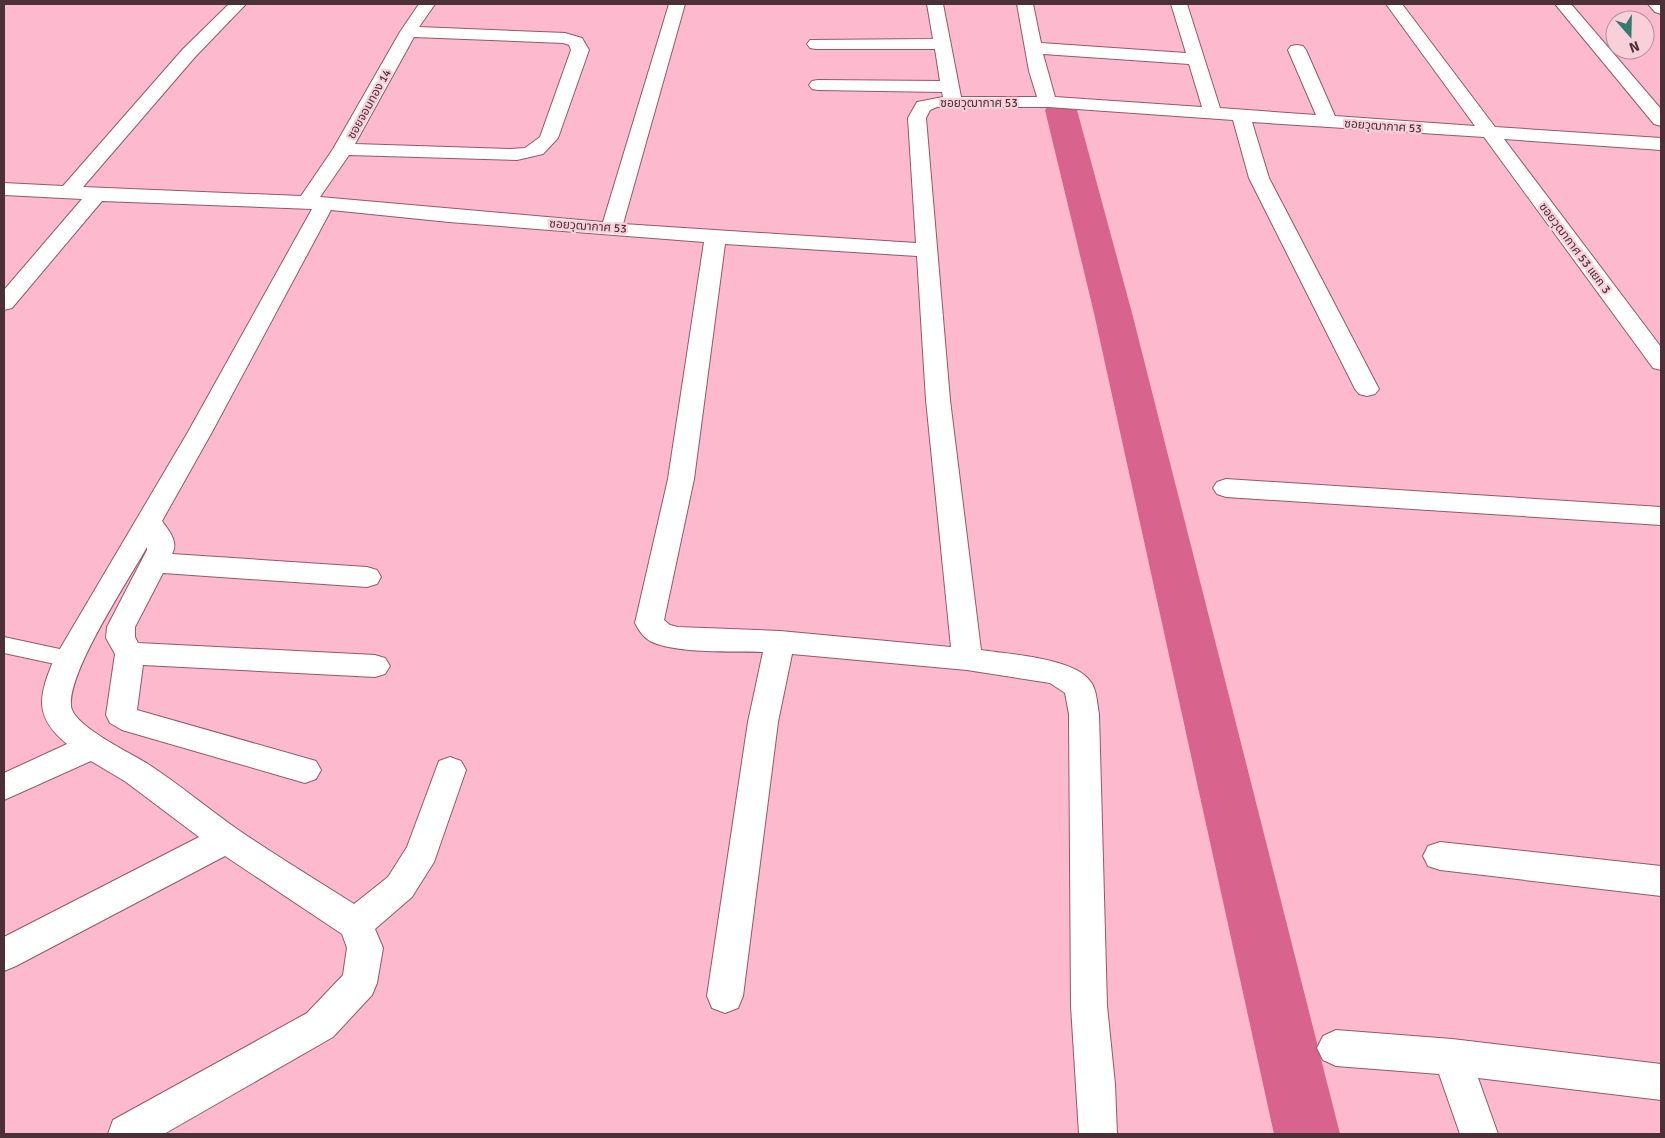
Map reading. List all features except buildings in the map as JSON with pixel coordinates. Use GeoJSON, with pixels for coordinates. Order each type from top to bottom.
{"type":"FeatureCollection","features":[{"type":"Feature","properties":{"kind":"street"},"geometry":{"type":"LineString","coordinates":[[68,192],[189,53],[238,4]]}},
{"type":"Feature","properties":{"kind":"street","name":"ซอยจอมทอง 14"},"geometry":{"type":"LineString","coordinates":[[356,924],[226,839],[137,773],[92,747],[65,725],[56,708],[57,688],[69,659],[148,520],[344,149],[408,32],[427,4]]}},
{"type":"Feature","properties":{"kind":"street"},"geometry":{"type":"LineString","coordinates":[[612,228],[677,4]]}},
{"type":"Feature","properties":{"kind":"street"},"geometry":{"type":"LineString","coordinates":[[818,85],[952,94],[935,4]]}},
{"type":"Feature","properties":{"kind":"street"},"geometry":{"type":"LineString","coordinates":[[1025,4],[1038,71],[1048,102]]}},
{"type":"Feature","properties":{"kind":"street"},"geometry":{"type":"LineString","coordinates":[[1179,4],[1212,114]]}},
{"type":"Feature","properties":{"kind":"street","name":"ซอยวุฒากาศ 53 แยก 3"},"geometry":{"type":"LineString","coordinates":[[1394,4],[1661,363]]}},
{"type":"Feature","properties":{"kind":"street"},"geometry":{"type":"LineString","coordinates":[[1563,4],[1661,120]]}},
{"type":"Feature","properties":{"kind":"street"},"geometry":{"type":"LineString","coordinates":[[1656,4],[1661,9]]}},
{"type":"Feature","properties":{"kind":"street"},"geometry":{"type":"LineString","coordinates":[[344,149],[510,155],[528,154],[540,148],[549,138],[580,50],[576,42],[566,38],[408,32]]}},
{"type":"Feature","properties":{"kind":"street"},"geometry":{"type":"LineString","coordinates":[[816,44],[943,44]]}},
{"type":"Feature","properties":{"kind":"street"},"geometry":{"type":"LineString","coordinates":[[1033,48],[1195,58]]}},
{"type":"Feature","properties":{"kind":"street"},"geometry":{"type":"LineString","coordinates":[[1297,50],[1328,122]]}},
{"type":"Feature","properties":{"kind":"street","name":"ซอยวุฒากาศ 53"},"geometry":{"type":"LineString","coordinates":[[4,190],[316,202],[449,216],[715,237],[926,250],[917,118],[923,106],[952,94],[1240,116],[1661,144]]}},
{"type":"Feature","properties":{"kind":"street"},"geometry":{"type":"LineString","coordinates":[[1240,116],[1259,178],[1367,389]]}},
{"type":"Feature","properties":{"kind":"street"},"geometry":{"type":"LineString","coordinates":[[4,303],[97,195]]}},
{"type":"Feature","properties":{"kind":"street"},"geometry":{"type":"LineString","coordinates":[[715,237],[681,479],[649,623],[660,633],[678,638],[780,642],[967,659],[1036,669],[1058,674],[1079,687],[1084,714],[1089,1006],[1096,1084],[1098,1134]]}},
{"type":"Feature","properties":{"kind":"street"},"geometry":{"type":"LineString","coordinates":[[926,250],[938,400],[967,659]]}},
{"type":"Feature","properties":{"kind":"street"},"geometry":{"type":"LineString","coordinates":[[1226,488],[1661,516]]}},
{"type":"Feature","properties":{"kind":"street"},"geometry":{"type":"LineString","coordinates":[[148,520],[160,539],[161,550],[121,626],[120,638],[130,653],[121,715],[133,722],[305,770]]}},
{"type":"Feature","properties":{"kind":"street"},"geometry":{"type":"LineString","coordinates":[[155,564],[367,577]]}},
{"type":"Feature","properties":{"kind":"street"},"geometry":{"type":"LineString","coordinates":[[724,996],[763,722],[780,642]]}},
{"type":"Feature","properties":{"kind":"street"},"geometry":{"type":"LineString","coordinates":[[130,653],[375,666]]}},
{"type":"Feature","properties":{"kind":"street"},"geometry":{"type":"LineString","coordinates":[[4,787],[92,747]]}},
{"type":"Feature","properties":{"kind":"street"},"geometry":{"type":"LineString","coordinates":[[127,1134],[320,1025],[359,984],[365,948],[356,924],[400,887],[422,852],[450,770]]}},
{"type":"Feature","properties":{"kind":"street"},"geometry":{"type":"LineString","coordinates":[[4,955],[226,839]]}},
{"type":"Feature","properties":{"kind":"street"},"geometry":{"type":"LineString","coordinates":[[1440,856],[1661,881]]}},
{"type":"Feature","properties":{"kind":"street"},"geometry":{"type":"LineString","coordinates":[[1336,1048],[1452,1057],[1661,1082]]}},
{"type":"Feature","properties":{"kind":"street"},"geometry":{"type":"LineString","coordinates":[[1452,1057],[1479,1134]]}},
{"type":"Feature","properties":{"kind":"lane"},"geometry":{"type":"LineString","coordinates":[[4,645],[69,659]]}},
{"type":"Feature","properties":{"kind":"waterway"},"geometry":{"type":"LineString","coordinates":[[1061,110],[1113,313],[1307,1134]]}}]}
